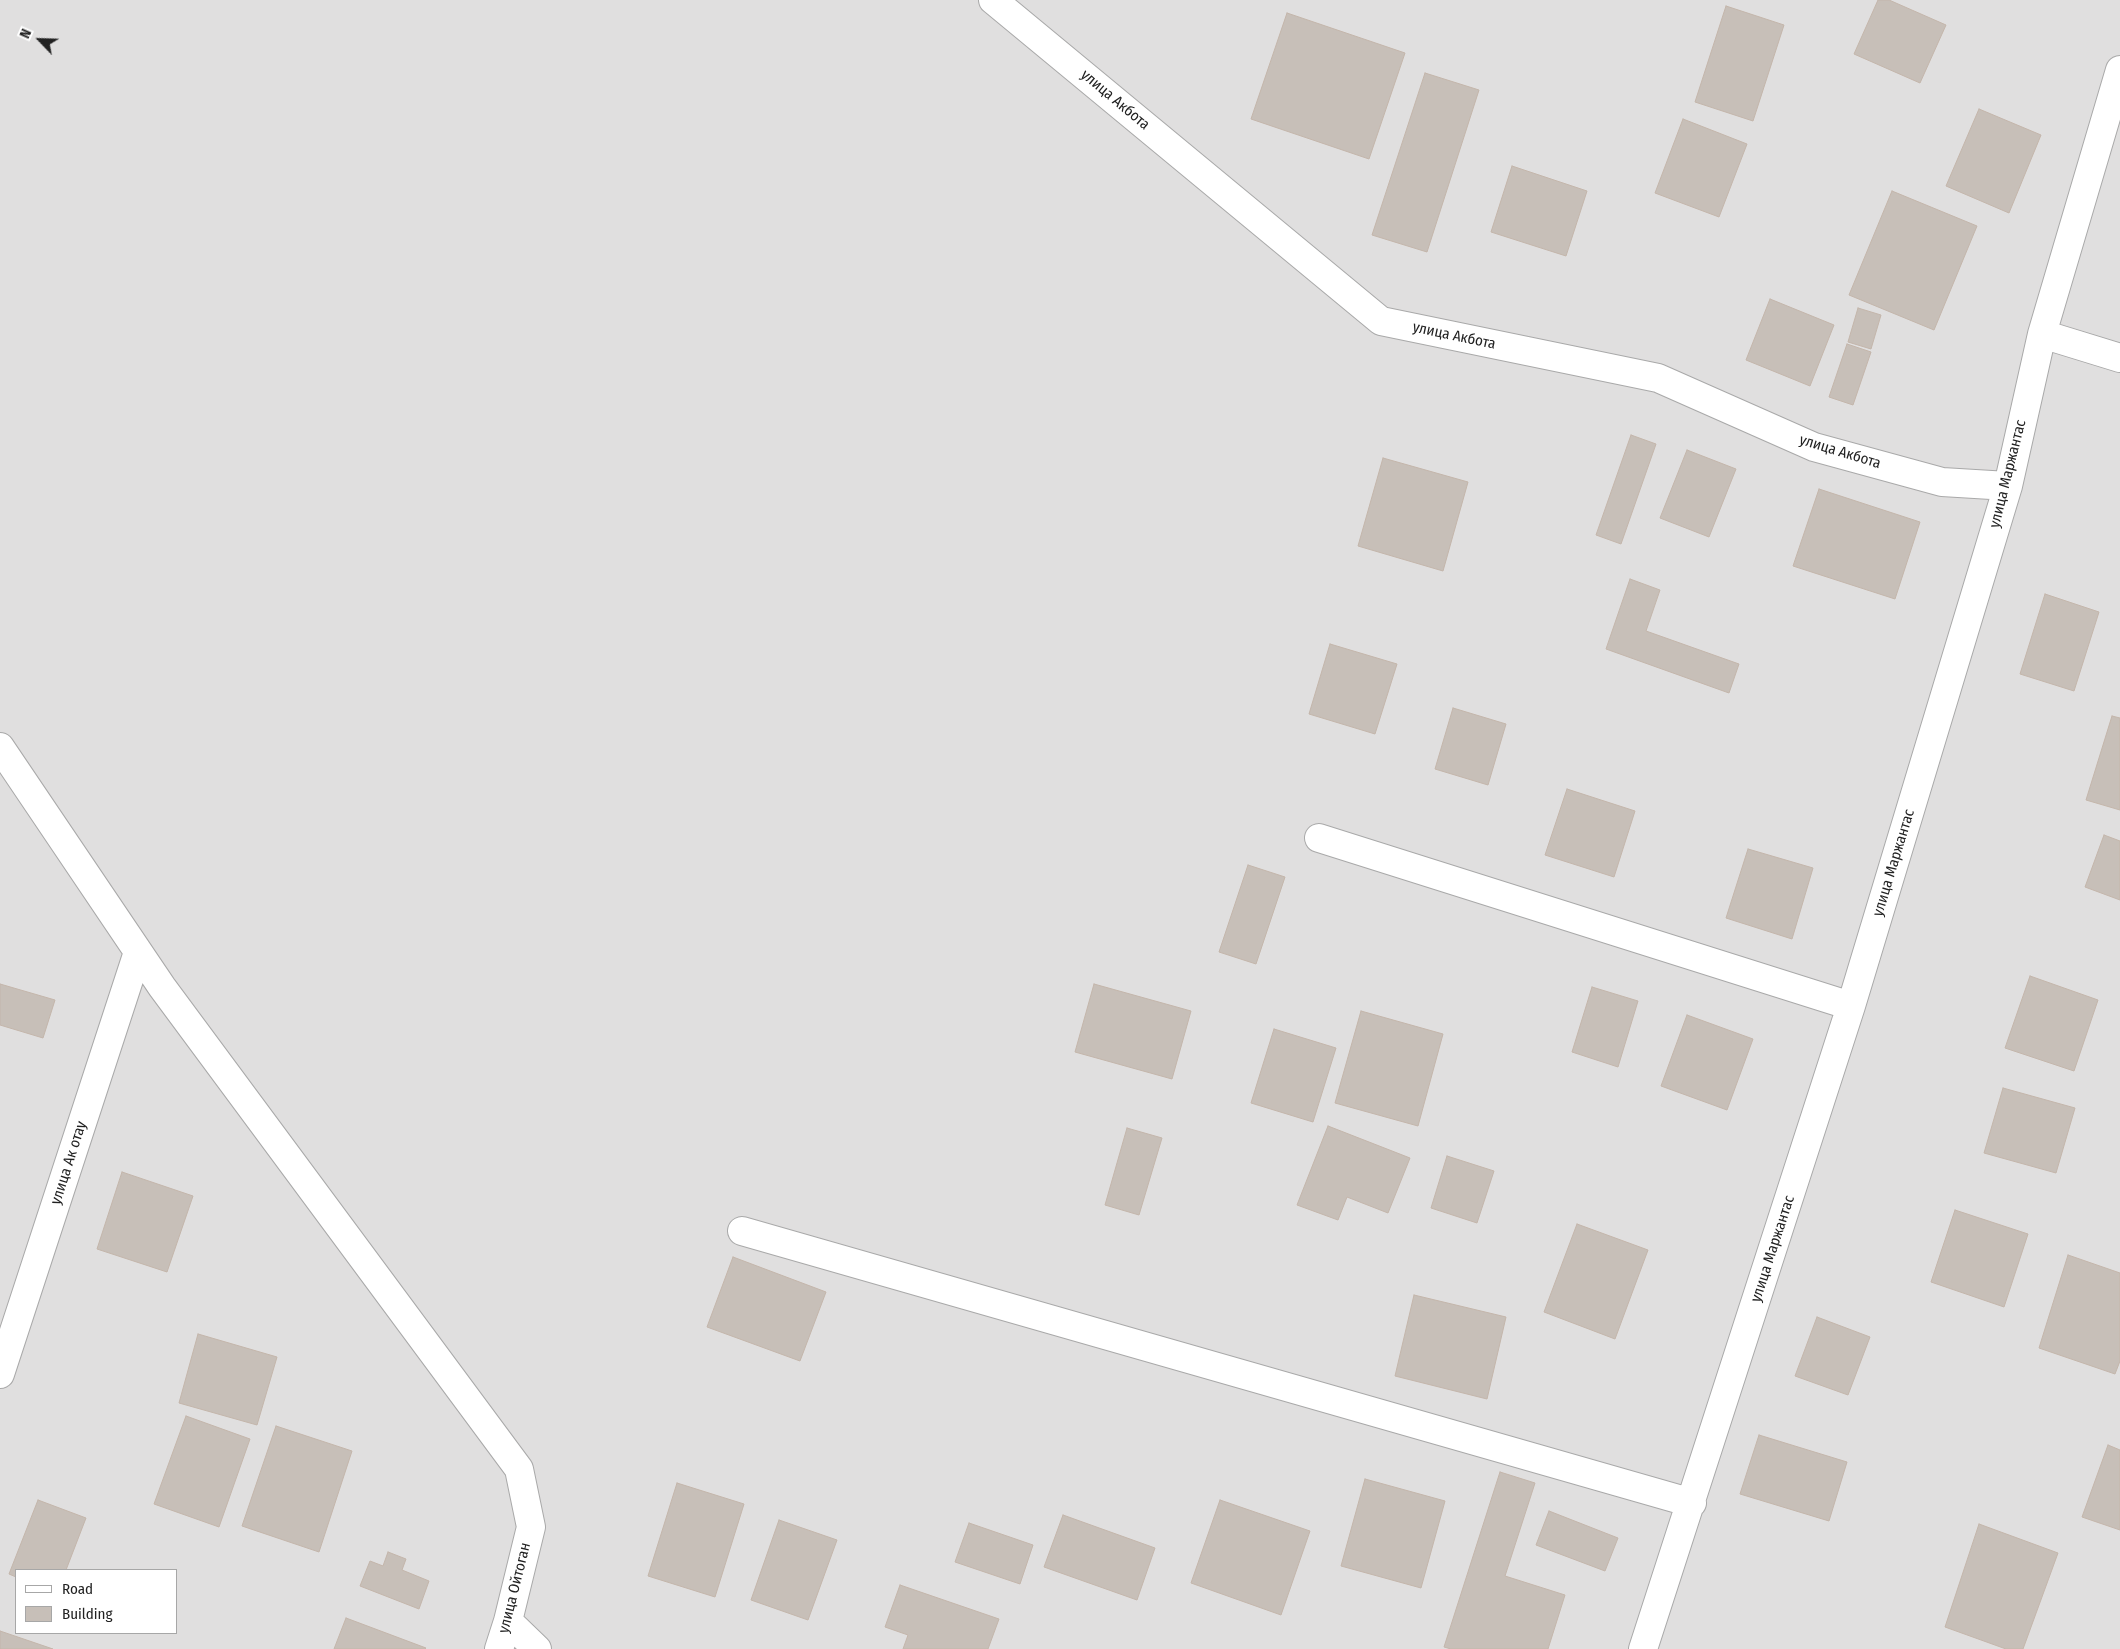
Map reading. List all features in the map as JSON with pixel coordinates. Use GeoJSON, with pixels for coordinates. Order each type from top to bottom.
{"type":"FeatureCollection","features":[{"type":"Feature","properties":{"kind":"street","name":"улица Акбота"},"geometry":{"type":"LineString","coordinates":[[994,0],[1381,320],[1658,378],[1814,448],[1942,482],[2008,486]]}},
{"type":"Feature","properties":{"kind":"street","name":"улица Маржантас"},"geometry":{"type":"LineString","coordinates":[[1644,1649],[1851,1006],[2008,486],[2042,334],[2120,70]]}},
{"type":"Feature","properties":{"kind":"street"},"geometry":{"type":"LineString","coordinates":[[2042,334],[2120,358]]}},
{"type":"Feature","properties":{"kind":"street"},"geometry":{"type":"LineString","coordinates":[[0,747],[138,952]]}},
{"type":"Feature","properties":{"kind":"street"},"geometry":{"type":"LineString","coordinates":[[1319,838],[1851,1006]]}},
{"type":"Feature","properties":{"kind":"street","name":"улица Ак отау"},"geometry":{"type":"LineString","coordinates":[[0,1374],[138,952]]}},
{"type":"Feature","properties":{"kind":"street","name":"улица Ойтоган"},"geometry":{"type":"LineString","coordinates":[[138,952],[519,1469],[531,1527],[508,1621],[499,1649]]}},
{"type":"Feature","properties":{"kind":"street"},"geometry":{"type":"LineString","coordinates":[[742,1231],[1692,1503]]}},
{"type":"Feature","properties":{"kind":"street"},"geometry":{"type":"LineString","coordinates":[[508,1621],[537,1649]]}},
{"type":"Feature","properties":{"kind":"shaded area"},"geometry":{"type":"Polygon","coordinates":[[[0,0],[2120,0],[2120,1649],[0,1649],[0,0]]]}},
{"type":"Feature","properties":{"kind":"building"},"geometry":{"type":"Polygon","coordinates":[[[1878,0],[1889,0],[1946,25],[1920,83],[1854,54],[1878,0]]]}},
{"type":"Feature","properties":{"kind":"building"},"geometry":{"type":"Polygon","coordinates":[[[1726,6],[1784,25],[1753,121],[1695,102],[1726,6]]]}},
{"type":"Feature","properties":{"kind":"building"},"geometry":{"type":"Polygon","coordinates":[[[1287,13],[1405,53],[1369,159],[1251,119],[1287,13]]]}},
{"type":"Feature","properties":{"kind":"building"},"geometry":{"type":"Polygon","coordinates":[[[1425,73],[1479,90],[1427,252],[1372,235],[1425,73]]]}},
{"type":"Feature","properties":{"kind":"building"},"geometry":{"type":"Polygon","coordinates":[[[1979,109],[2041,135],[2009,213],[1946,186],[1979,109]]]}},
{"type":"Feature","properties":{"kind":"building"},"geometry":{"type":"Polygon","coordinates":[[[1683,119],[1747,144],[1719,217],[1655,193],[1683,119]]]}},
{"type":"Feature","properties":{"kind":"building"},"geometry":{"type":"Polygon","coordinates":[[[1512,166],[1587,191],[1566,256],[1491,232],[1512,166]]]}},
{"type":"Feature","properties":{"kind":"building"},"geometry":{"type":"Polygon","coordinates":[[[1892,191],[1977,226],[1934,330],[1849,295],[1892,191]]]}},
{"type":"Feature","properties":{"kind":"building"},"geometry":{"type":"Polygon","coordinates":[[[1770,299],[1834,325],[1810,386],[1746,360],[1770,299]]]}},
{"type":"Feature","properties":{"kind":"building"},"geometry":{"type":"Polygon","coordinates":[[[1858,308],[1881,315],[1871,349],[1848,342],[1858,308]]]}},
{"type":"Feature","properties":{"kind":"building"},"geometry":{"type":"Polygon","coordinates":[[[1847,344],[1871,352],[1853,405],[1829,397],[1847,344]]]}},
{"type":"Feature","properties":{"kind":"building"},"geometry":{"type":"Polygon","coordinates":[[[1631,435],[1656,444],[1621,544],[1596,535],[1631,435]]]}},
{"type":"Feature","properties":{"kind":"building"},"geometry":{"type":"Polygon","coordinates":[[[1687,450],[1736,469],[1709,537],[1660,518],[1687,450]]]}},
{"type":"Feature","properties":{"kind":"building"},"geometry":{"type":"Polygon","coordinates":[[[1383,458],[1468,482],[1443,571],[1358,546],[1383,458]]]}},
{"type":"Feature","properties":{"kind":"building"},"geometry":{"type":"Polygon","coordinates":[[[1819,489],[1920,522],[1895,599],[1793,566],[1819,489]]]}},
{"type":"Feature","properties":{"kind":"building"},"geometry":{"type":"Polygon","coordinates":[[[1630,579],[1660,590],[1646,631],[1739,664],[1729,693],[1606,649],[1630,579]]]}},
{"type":"Feature","properties":{"kind":"building"},"geometry":{"type":"Polygon","coordinates":[[[2045,594],[2099,612],[2074,691],[2020,674],[2045,594]]]}},
{"type":"Feature","properties":{"kind":"building"},"geometry":{"type":"Polygon","coordinates":[[[1330,644],[1397,664],[1375,734],[1309,714],[1330,644]]]}},
{"type":"Feature","properties":{"kind":"building"},"geometry":{"type":"Polygon","coordinates":[[[1453,708],[1506,724],[1488,785],[1435,769],[1453,708]]]}},
{"type":"Feature","properties":{"kind":"building"},"geometry":{"type":"Polygon","coordinates":[[[2112,716],[2120,718],[2120,810],[2086,800],[2112,716]]]}},
{"type":"Feature","properties":{"kind":"building"},"geometry":{"type":"Polygon","coordinates":[[[1567,789],[1635,811],[1614,877],[1545,855],[1567,789]]]}},
{"type":"Feature","properties":{"kind":"building"},"geometry":{"type":"Polygon","coordinates":[[[2104,835],[2120,841],[2120,900],[2085,887],[2104,835]]]}},
{"type":"Feature","properties":{"kind":"building"},"geometry":{"type":"Polygon","coordinates":[[[1748,849],[1813,868],[1792,939],[1726,918],[1748,849]]]}},
{"type":"Feature","properties":{"kind":"building"},"geometry":{"type":"Polygon","coordinates":[[[1248,865],[1285,877],[1256,964],[1219,952],[1248,865]]]}},
{"type":"Feature","properties":{"kind":"building"},"geometry":{"type":"Polygon","coordinates":[[[2030,976],[2098,1000],[2074,1071],[2005,1048],[2030,976]]]}},
{"type":"Feature","properties":{"kind":"building"},"geometry":{"type":"Polygon","coordinates":[[[0,984],[55,1000],[43,1038],[0,1025],[0,984]]]}},
{"type":"Feature","properties":{"kind":"building"},"geometry":{"type":"Polygon","coordinates":[[[1094,984],[1191,1011],[1172,1079],[1075,1052],[1094,984]]]}},
{"type":"Feature","properties":{"kind":"building"},"geometry":{"type":"Polygon","coordinates":[[[1592,987],[1638,1001],[1618,1067],[1572,1052],[1592,987]]]}},
{"type":"Feature","properties":{"kind":"building"},"geometry":{"type":"Polygon","coordinates":[[[1361,1011],[1443,1034],[1418,1126],[1335,1103],[1361,1011]]]}},
{"type":"Feature","properties":{"kind":"building"},"geometry":{"type":"Polygon","coordinates":[[[1687,1015],[1753,1039],[1727,1110],[1661,1086],[1687,1015]]]}},
{"type":"Feature","properties":{"kind":"building"},"geometry":{"type":"Polygon","coordinates":[[[1274,1029],[1336,1048],[1313,1122],[1251,1103],[1274,1029]]]}},
{"type":"Feature","properties":{"kind":"building"},"geometry":{"type":"Polygon","coordinates":[[[2003,1088],[2075,1108],[2056,1173],[1984,1153],[2003,1088]]]}},
{"type":"Feature","properties":{"kind":"building"},"geometry":{"type":"Polygon","coordinates":[[[1328,1126],[1410,1158],[1388,1213],[1347,1197],[1338,1220],[1297,1205],[1328,1126]]]}},
{"type":"Feature","properties":{"kind":"building"},"geometry":{"type":"Polygon","coordinates":[[[1127,1128],[1162,1138],[1139,1215],[1105,1205],[1127,1128]]]}},
{"type":"Feature","properties":{"kind":"building"},"geometry":{"type":"Polygon","coordinates":[[[1447,1156],[1494,1171],[1477,1223],[1431,1208],[1447,1156]]]}},
{"type":"Feature","properties":{"kind":"building"},"geometry":{"type":"Polygon","coordinates":[[[122,1172],[193,1196],[167,1272],[97,1249],[122,1172]]]}},
{"type":"Feature","properties":{"kind":"building"},"geometry":{"type":"Polygon","coordinates":[[[1955,1210],[2028,1234],[2004,1307],[1931,1282],[1955,1210]]]}},
{"type":"Feature","properties":{"kind":"building"},"geometry":{"type":"Polygon","coordinates":[[[1577,1224],[1648,1250],[1615,1339],[1544,1312],[1577,1224]]]}},
{"type":"Feature","properties":{"kind":"building"},"geometry":{"type":"Polygon","coordinates":[[[2068,1255],[2120,1273],[2120,1361],[2115,1374],[2039,1348],[2068,1255]]]}},
{"type":"Feature","properties":{"kind":"building"},"geometry":{"type":"Polygon","coordinates":[[[733,1257],[826,1292],[800,1361],[707,1327],[733,1257]]]}},
{"type":"Feature","properties":{"kind":"building"},"geometry":{"type":"Polygon","coordinates":[[[1414,1295],[1506,1317],[1487,1399],[1395,1376],[1414,1295]]]}},
{"type":"Feature","properties":{"kind":"building"},"geometry":{"type":"Polygon","coordinates":[[[1817,1317],[1870,1337],[1848,1395],[1795,1376],[1817,1317]]]}},
{"type":"Feature","properties":{"kind":"building"},"geometry":{"type":"Polygon","coordinates":[[[198,1334],[277,1357],[257,1425],[179,1403],[198,1334]]]}},
{"type":"Feature","properties":{"kind":"building"},"geometry":{"type":"Polygon","coordinates":[[[186,1416],[250,1439],[219,1527],[154,1504],[186,1416]]]}},
{"type":"Feature","properties":{"kind":"building"},"geometry":{"type":"Polygon","coordinates":[[[276,1426],[352,1451],[319,1552],[242,1526],[276,1426]]]}},
{"type":"Feature","properties":{"kind":"building"},"geometry":{"type":"Polygon","coordinates":[[[1759,1435],[1847,1462],[1829,1521],[1740,1494],[1759,1435]]]}},
{"type":"Feature","properties":{"kind":"building"},"geometry":{"type":"Polygon","coordinates":[[[2108,1445],[2120,1450],[2120,1530],[2082,1517],[2108,1445]]]}},
{"type":"Feature","properties":{"kind":"building"},"geometry":{"type":"Polygon","coordinates":[[[1500,1472],[1535,1483],[1505,1576],[1565,1595],[1548,1649],[1451,1649],[1444,1647],[1500,1472]]]}},
{"type":"Feature","properties":{"kind":"building"},"geometry":{"type":"Polygon","coordinates":[[[1365,1479],[1445,1501],[1421,1588],[1341,1566],[1365,1479]]]}},
{"type":"Feature","properties":{"kind":"building"},"geometry":{"type":"Polygon","coordinates":[[[677,1483],[744,1504],[715,1597],[648,1576],[677,1483]]]}},
{"type":"Feature","properties":{"kind":"building"},"geometry":{"type":"Polygon","coordinates":[[[38,1500],[86,1518],[66,1569],[15,1569],[15,1577],[9,1574],[38,1500]]]}},
{"type":"Feature","properties":{"kind":"building"},"geometry":{"type":"Polygon","coordinates":[[[1220,1500],[1310,1531],[1281,1615],[1191,1583],[1220,1500]]]}},
{"type":"Feature","properties":{"kind":"building"},"geometry":{"type":"Polygon","coordinates":[[[1549,1511],[1618,1538],[1605,1571],[1536,1545],[1549,1511]]]}},
{"type":"Feature","properties":{"kind":"building"},"geometry":{"type":"Polygon","coordinates":[[[1063,1515],[1155,1548],[1137,1600],[1044,1567],[1063,1515]]]}},
{"type":"Feature","properties":{"kind":"building"},"geometry":{"type":"Polygon","coordinates":[[[779,1520],[837,1540],[808,1620],[751,1600],[779,1520]]]}},
{"type":"Feature","properties":{"kind":"building"},"geometry":{"type":"Polygon","coordinates":[[[969,1523],[1033,1545],[1020,1584],[955,1562],[969,1523]]]}},
{"type":"Feature","properties":{"kind":"building"},"geometry":{"type":"Polygon","coordinates":[[[1979,1524],[2058,1553],[2023,1649],[2006,1649],[1945,1627],[1979,1524]]]}},
{"type":"Feature","properties":{"kind":"building"},"geometry":{"type":"Polygon","coordinates":[[[388,1552],[406,1559],[402,1570],[429,1581],[419,1609],[360,1586],[370,1561],[383,1566],[388,1552]]]}},
{"type":"Feature","properties":{"kind":"building"},"geometry":{"type":"Polygon","coordinates":[[[900,1585],[999,1619],[988,1649],[903,1649],[908,1635],[885,1627],[900,1585]]]}},
{"type":"Feature","properties":{"kind":"building"},"geometry":{"type":"Polygon","coordinates":[[[346,1618],[426,1648],[334,1649],[346,1618]]]}},
{"type":"Feature","properties":{"kind":"building"},"geometry":{"type":"Polygon","coordinates":[[[0,1631],[53,1649],[0,1649],[0,1631]]]}}]}
